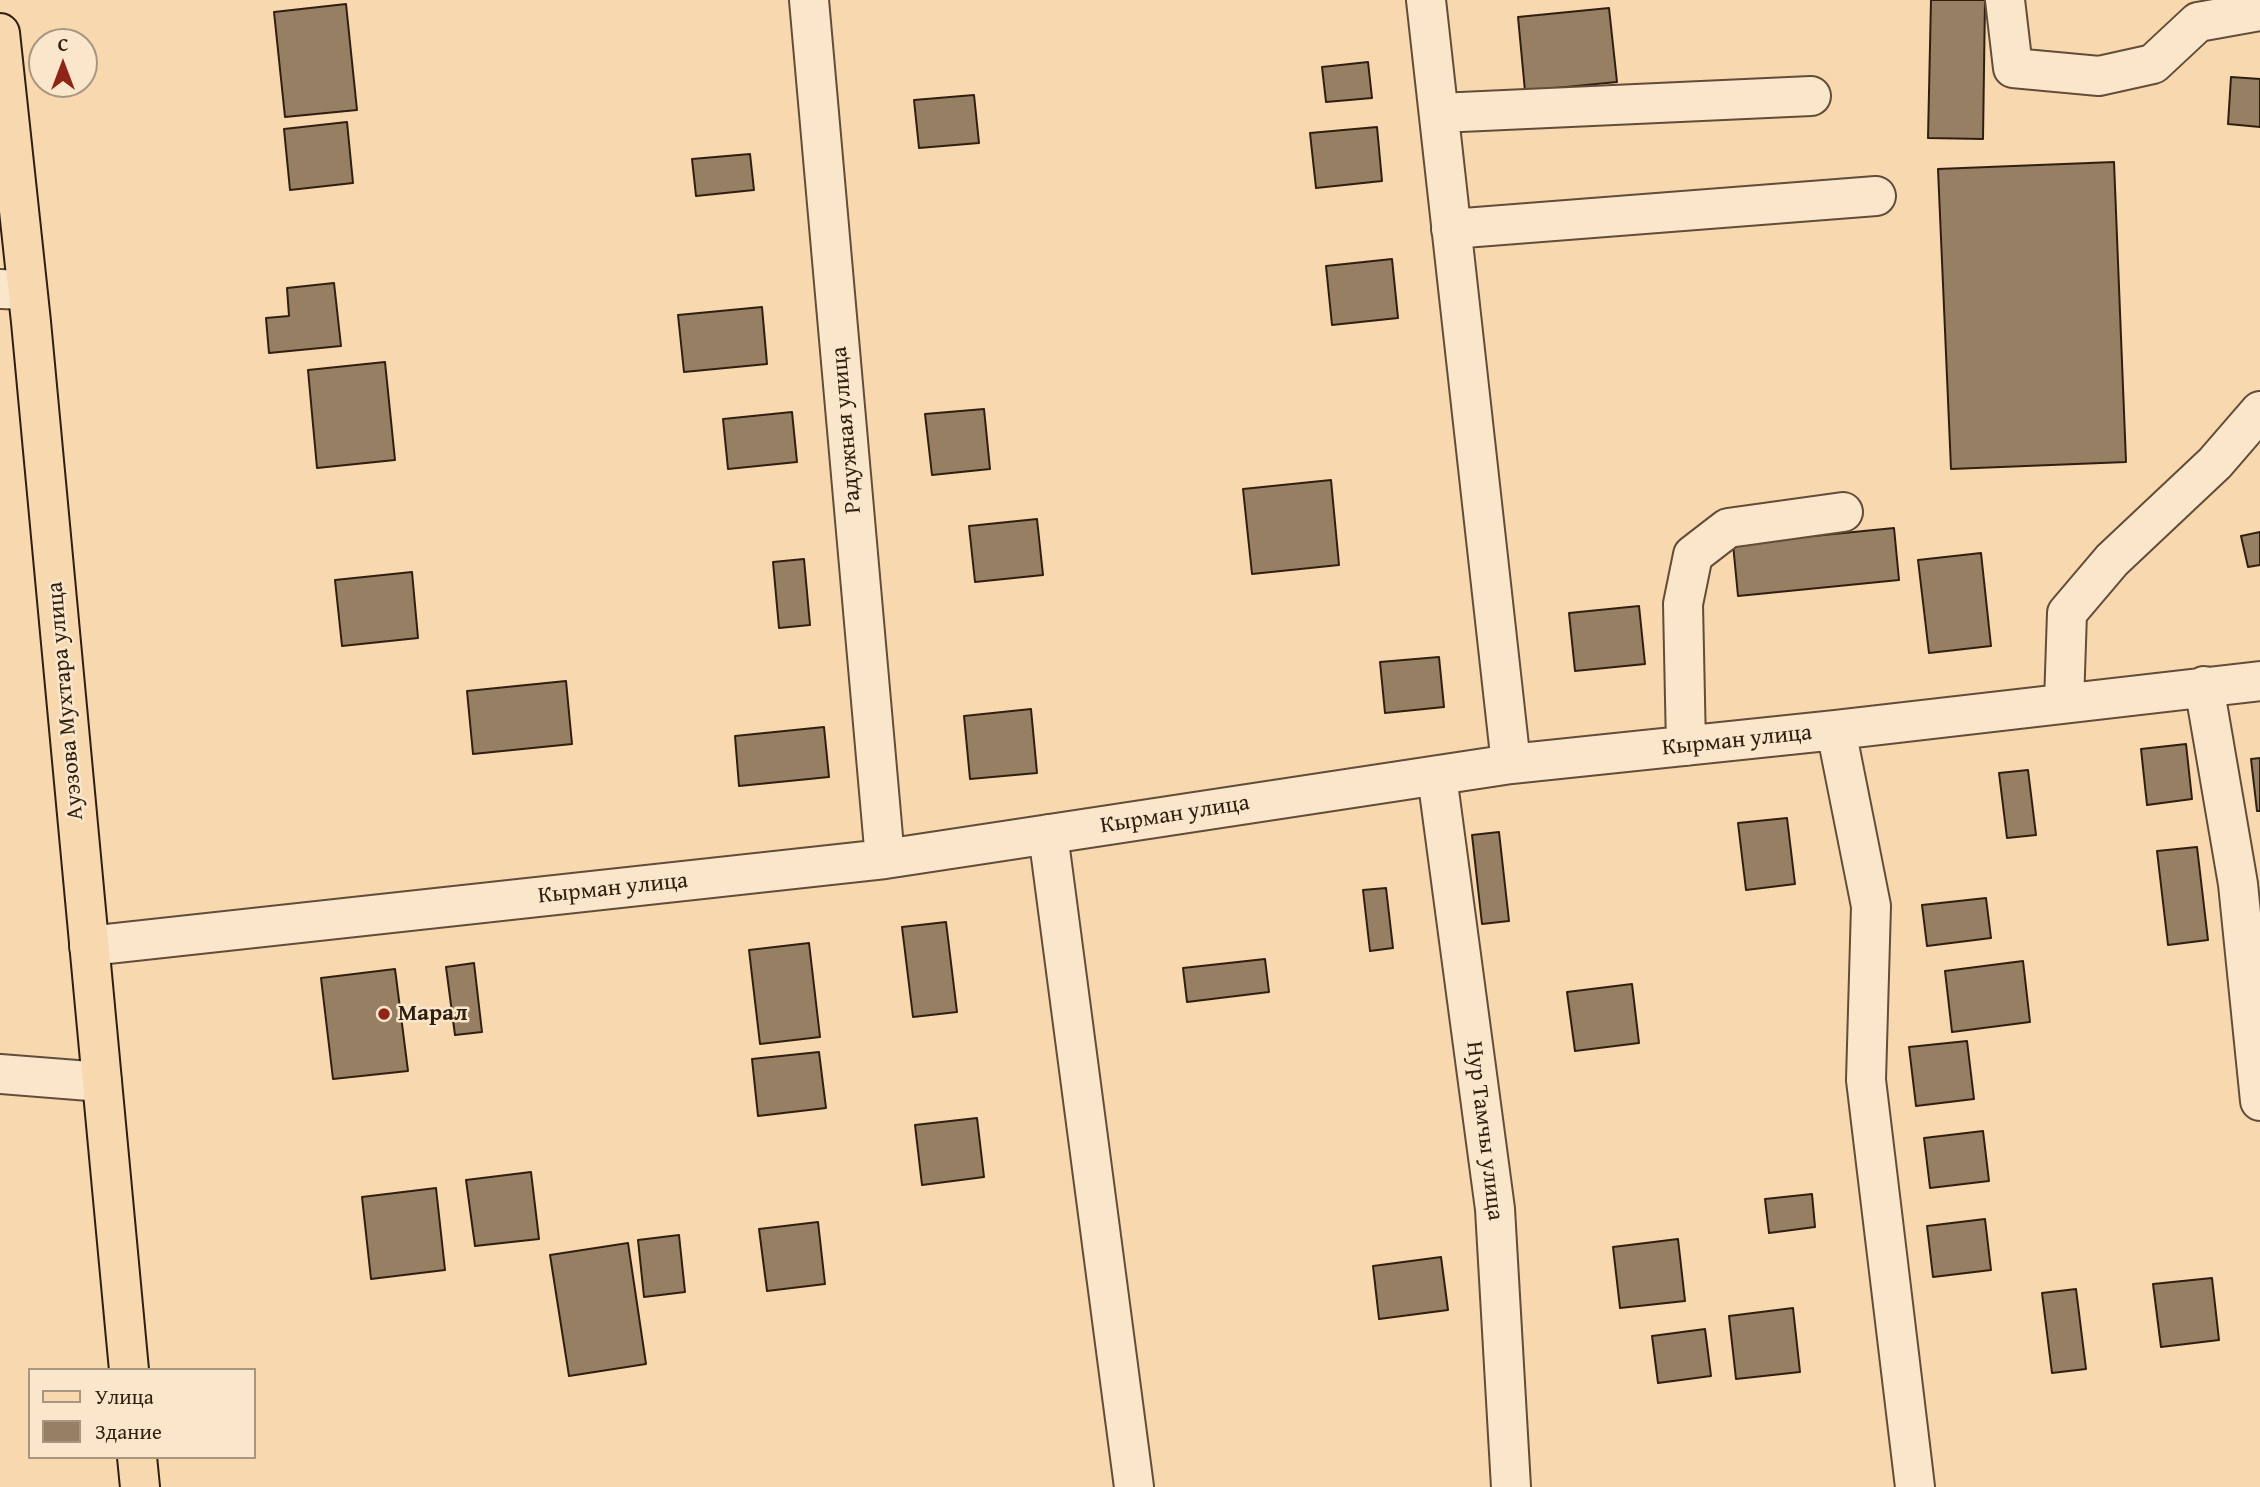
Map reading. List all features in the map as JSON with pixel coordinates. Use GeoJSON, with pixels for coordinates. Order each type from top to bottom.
{"type":"FeatureCollection","features":[{"type":"Feature","properties":{"kind":"main road","name":"Ауэзова Мухтара улица"},"geometry":{"type":"LineString","coordinates":[[0,33],[14,290],[89,946],[129,1368]]}},
{"type":"Feature","properties":{"kind":"main road"},"geometry":{"type":"LineString","coordinates":[[137,1459],[140,1487]]}},
{"type":"Feature","properties":{"kind":"street","name":"Радужная улица"},"geometry":{"type":"LineString","coordinates":[[809,0],[885,859]]}},
{"type":"Feature","properties":{"kind":"street"},"geometry":{"type":"LineString","coordinates":[[1426,0],[1511,764]]}},
{"type":"Feature","properties":{"kind":"street"},"geometry":{"type":"LineString","coordinates":[[2005,0],[2013,68],[2099,76],[2153,64],[2199,22],[2260,11]]}},
{"type":"Feature","properties":{"kind":"street"},"geometry":{"type":"LineString","coordinates":[[1439,113],[1811,96]]}},
{"type":"Feature","properties":{"kind":"street"},"geometry":{"type":"LineString","coordinates":[[1451,229],[1877,196]]}},
{"type":"Feature","properties":{"kind":"street"},"geometry":{"type":"LineString","coordinates":[[2064,703],[2067,613],[2112,560],[2215,463],[2260,411]]}},
{"type":"Feature","properties":{"kind":"street"},"geometry":{"type":"LineString","coordinates":[[1686,746],[1683,604],[1693,555],[1728,528],[1843,512]]}},
{"type":"Feature","properties":{"kind":"street","name":"Кырман улица"},"geometry":{"type":"LineString","coordinates":[[89,946],[885,859],[1511,764],[2260,681]]}},
{"type":"Feature","properties":{"kind":"street"},"geometry":{"type":"LineString","coordinates":[[2204,686],[2238,884],[2260,1101]]}},
{"type":"Feature","properties":{"kind":"street"},"geometry":{"type":"LineString","coordinates":[[1836,730],[1871,906],[1866,1080],[1916,1487]]}},
{"type":"Feature","properties":{"kind":"street","name":"Нур Тамчы улица"},"geometry":{"type":"LineString","coordinates":[[1437,776],[1495,1209],[1511,1487]]}},
{"type":"Feature","properties":{"kind":"street"},"geometry":{"type":"LineString","coordinates":[[1048,834],[1134,1487]]}},
{"type":"Feature","properties":{"kind":"street"},"geometry":{"type":"LineString","coordinates":[[0,1074],[102,1082]]}},
{"type":"Feature","properties":{"kind":"building"},"geometry":{"type":"Polygon","coordinates":[[[1931,0],[1985,0],[1983,139],[1928,138],[1931,0]]]}},
{"type":"Feature","properties":{"kind":"building"},"geometry":{"type":"Polygon","coordinates":[[[346,4],[357,110],[285,117],[274,12],[346,4]]]}},
{"type":"Feature","properties":{"kind":"building"},"geometry":{"type":"Polygon","coordinates":[[[1609,8],[1617,82],[1525,91],[1518,17],[1609,8]]]}},
{"type":"Feature","properties":{"kind":"building"},"geometry":{"type":"Polygon","coordinates":[[[1368,62],[1372,98],[1326,102],[1322,67],[1368,62]]]}},
{"type":"Feature","properties":{"kind":"building"},"geometry":{"type":"Polygon","coordinates":[[[2231,77],[2260,79],[2260,127],[2228,124],[2231,77]]]}},
{"type":"Feature","properties":{"kind":"building"},"geometry":{"type":"Polygon","coordinates":[[[974,95],[979,143],[919,148],[914,100],[974,95]]]}},
{"type":"Feature","properties":{"kind":"building"},"geometry":{"type":"Polygon","coordinates":[[[347,122],[353,183],[290,190],[284,129],[347,122]]]}},
{"type":"Feature","properties":{"kind":"building"},"geometry":{"type":"Polygon","coordinates":[[[1377,127],[1382,181],[1316,188],[1310,133],[1377,127]]]}},
{"type":"Feature","properties":{"kind":"building"},"geometry":{"type":"Polygon","coordinates":[[[750,154],[754,190],[696,196],[692,159],[750,154]]]}},
{"type":"Feature","properties":{"kind":"building"},"geometry":{"type":"Polygon","coordinates":[[[2114,162],[2126,462],[1951,469],[1938,169],[2114,162]]]}},
{"type":"Feature","properties":{"kind":"building"},"geometry":{"type":"Polygon","coordinates":[[[1392,259],[1398,318],[1332,325],[1326,266],[1392,259]]]}},
{"type":"Feature","properties":{"kind":"building"},"geometry":{"type":"Polygon","coordinates":[[[334,283],[341,346],[269,353],[266,318],[289,316],[287,288],[334,283]]]}},
{"type":"Feature","properties":{"kind":"building"},"geometry":{"type":"Polygon","coordinates":[[[762,307],[767,364],[684,372],[678,315],[762,307]]]}},
{"type":"Feature","properties":{"kind":"building"},"geometry":{"type":"Polygon","coordinates":[[[385,362],[395,460],[317,468],[308,370],[385,362]]]}},
{"type":"Feature","properties":{"kind":"building"},"geometry":{"type":"Polygon","coordinates":[[[984,409],[990,469],[932,475],[925,414],[984,409]]]}},
{"type":"Feature","properties":{"kind":"building"},"geometry":{"type":"Polygon","coordinates":[[[792,412],[797,462],[728,469],[723,419],[792,412]]]}},
{"type":"Feature","properties":{"kind":"building"},"geometry":{"type":"Polygon","coordinates":[[[1331,480],[1339,565],[1252,574],[1243,489],[1331,480]]]}},
{"type":"Feature","properties":{"kind":"building"},"geometry":{"type":"Polygon","coordinates":[[[1037,519],[1043,575],[975,582],[969,526],[1037,519]]]}},
{"type":"Feature","properties":{"kind":"building"},"geometry":{"type":"Polygon","coordinates":[[[1894,528],[1899,580],[1738,596],[1733,544],[1894,528]]]}},
{"type":"Feature","properties":{"kind":"building"},"geometry":{"type":"Polygon","coordinates":[[[2260,532],[2260,565],[2248,567],[2241,536],[2260,532]]]}},
{"type":"Feature","properties":{"kind":"building"},"geometry":{"type":"Polygon","coordinates":[[[1981,553],[1991,646],[1929,653],[1918,560],[1981,553]]]}},
{"type":"Feature","properties":{"kind":"building"},"geometry":{"type":"Polygon","coordinates":[[[804,559],[810,625],[779,628],[773,562],[804,559]]]}},
{"type":"Feature","properties":{"kind":"building"},"geometry":{"type":"Polygon","coordinates":[[[412,572],[418,638],[342,646],[335,580],[412,572]]]}},
{"type":"Feature","properties":{"kind":"building"},"geometry":{"type":"Polygon","coordinates":[[[1639,606],[1645,664],[1575,671],[1569,613],[1639,606]]]}},
{"type":"Feature","properties":{"kind":"building"},"geometry":{"type":"Polygon","coordinates":[[[1439,657],[1444,707],[1385,713],[1380,662],[1439,657]]]}},
{"type":"Feature","properties":{"kind":"building"},"geometry":{"type":"Polygon","coordinates":[[[566,681],[572,744],[473,754],[467,691],[566,681]]]}},
{"type":"Feature","properties":{"kind":"building"},"geometry":{"type":"Polygon","coordinates":[[[1031,709],[1037,773],[970,779],[964,716],[1031,709]]]}},
{"type":"Feature","properties":{"kind":"building"},"geometry":{"type":"Polygon","coordinates":[[[824,727],[829,777],[739,786],[735,736],[824,727]]]}},
{"type":"Feature","properties":{"kind":"building"},"geometry":{"type":"Polygon","coordinates":[[[2186,744],[2192,799],[2147,805],[2141,749],[2186,744]]]}},
{"type":"Feature","properties":{"kind":"building"},"geometry":{"type":"Polygon","coordinates":[[[2260,758],[2260,811],[2257,811],[2251,759],[2260,758]]]}},
{"type":"Feature","properties":{"kind":"building"},"geometry":{"type":"Polygon","coordinates":[[[2028,770],[2036,835],[2007,838],[1999,773],[2028,770]]]}},
{"type":"Feature","properties":{"kind":"building"},"geometry":{"type":"Polygon","coordinates":[[[1787,818],[1795,884],[1746,890],[1738,823],[1787,818]]]}},
{"type":"Feature","properties":{"kind":"building"},"geometry":{"type":"Polygon","coordinates":[[[1499,832],[1509,921],[1482,924],[1472,835],[1499,832]]]}},
{"type":"Feature","properties":{"kind":"building"},"geometry":{"type":"Polygon","coordinates":[[[2197,847],[2208,940],[2168,945],[2157,851],[2197,847]]]}},
{"type":"Feature","properties":{"kind":"building"},"geometry":{"type":"Polygon","coordinates":[[[1386,888],[1393,948],[1370,951],[1363,890],[1386,888]]]}},
{"type":"Feature","properties":{"kind":"building"},"geometry":{"type":"Polygon","coordinates":[[[1986,898],[1991,938],[1927,946],[1922,905],[1986,898]]]}},
{"type":"Feature","properties":{"kind":"building"},"geometry":{"type":"Polygon","coordinates":[[[946,922],[957,1012],[913,1017],[902,927],[946,922]]]}},
{"type":"Feature","properties":{"kind":"building"},"geometry":{"type":"Polygon","coordinates":[[[809,943],[820,1037],[760,1044],[749,950],[809,943]]]}},
{"type":"Feature","properties":{"kind":"building"},"geometry":{"type":"Polygon","coordinates":[[[1265,959],[1269,992],[1187,1002],[1183,968],[1265,959]]]}},
{"type":"Feature","properties":{"kind":"building"},"geometry":{"type":"Polygon","coordinates":[[[2023,961],[2030,1022],[1952,1032],[1945,971],[2023,961]]]}},
{"type":"Feature","properties":{"kind":"building"},"geometry":{"type":"Polygon","coordinates":[[[474,963],[482,1032],[455,1035],[446,967],[474,963]]]}},
{"type":"Feature","properties":{"kind":"building"},"geometry":{"type":"Polygon","coordinates":[[[395,969],[408,1071],[333,1079],[321,978],[395,969]]]}},
{"type":"Feature","properties":{"kind":"building"},"geometry":{"type":"Polygon","coordinates":[[[1632,984],[1639,1043],[1575,1051],[1567,992],[1632,984]]]}},
{"type":"Feature","properties":{"kind":"building"},"geometry":{"type":"Polygon","coordinates":[[[1967,1041],[1974,1099],[1916,1106],[1909,1047],[1967,1041]]]}},
{"type":"Feature","properties":{"kind":"building"},"geometry":{"type":"Polygon","coordinates":[[[819,1052],[826,1108],[758,1116],[752,1059],[819,1052]]]}},
{"type":"Feature","properties":{"kind":"building"},"geometry":{"type":"Polygon","coordinates":[[[977,1118],[984,1177],[922,1185],[915,1125],[977,1118]]]}},
{"type":"Feature","properties":{"kind":"building"},"geometry":{"type":"Polygon","coordinates":[[[1983,1131],[1989,1181],[1930,1188],[1924,1138],[1983,1131]]]}},
{"type":"Feature","properties":{"kind":"building"},"geometry":{"type":"Polygon","coordinates":[[[531,1172],[539,1239],[475,1246],[466,1180],[531,1172]]]}},
{"type":"Feature","properties":{"kind":"building"},"geometry":{"type":"Polygon","coordinates":[[[436,1188],[445,1270],[371,1279],[362,1197],[436,1188]]]}},
{"type":"Feature","properties":{"kind":"building"},"geometry":{"type":"Polygon","coordinates":[[[1812,1194],[1815,1227],[1769,1233],[1765,1199],[1812,1194]]]}},
{"type":"Feature","properties":{"kind":"building"},"geometry":{"type":"Polygon","coordinates":[[[1985,1219],[1991,1270],[1933,1277],[1927,1226],[1985,1219]]]}},
{"type":"Feature","properties":{"kind":"building"},"geometry":{"type":"Polygon","coordinates":[[[818,1222],[825,1284],[767,1291],[759,1229],[818,1222]]]}},
{"type":"Feature","properties":{"kind":"building"},"geometry":{"type":"Polygon","coordinates":[[[679,1235],[685,1292],[644,1297],[638,1240],[679,1235]]]}},
{"type":"Feature","properties":{"kind":"building"},"geometry":{"type":"Polygon","coordinates":[[[1678,1239],[1685,1301],[1620,1308],[1613,1247],[1678,1239]]]}},
{"type":"Feature","properties":{"kind":"building"},"geometry":{"type":"Polygon","coordinates":[[[628,1243],[646,1364],[569,1376],[550,1255],[628,1243]]]}},
{"type":"Feature","properties":{"kind":"building"},"geometry":{"type":"Polygon","coordinates":[[[1441,1257],[1448,1310],[1379,1319],[1373,1266],[1441,1257]]]}},
{"type":"Feature","properties":{"kind":"building"},"geometry":{"type":"Polygon","coordinates":[[[2212,1278],[2219,1340],[2161,1347],[2153,1284],[2212,1278]]]}},
{"type":"Feature","properties":{"kind":"building"},"geometry":{"type":"Polygon","coordinates":[[[2076,1289],[2086,1369],[2052,1373],[2042,1293],[2076,1289]]]}},
{"type":"Feature","properties":{"kind":"building"},"geometry":{"type":"Polygon","coordinates":[[[1793,1308],[1800,1372],[1736,1379],[1729,1316],[1793,1308]]]}},
{"type":"Feature","properties":{"kind":"building"},"geometry":{"type":"Polygon","coordinates":[[[1705,1329],[1711,1376],[1658,1383],[1652,1336],[1705,1329]]]}},
{"type":"Feature","properties":{"kind":"place","name":"Марал"},"geometry":{"type":"Point","coordinates":[384,1014]}}]}
